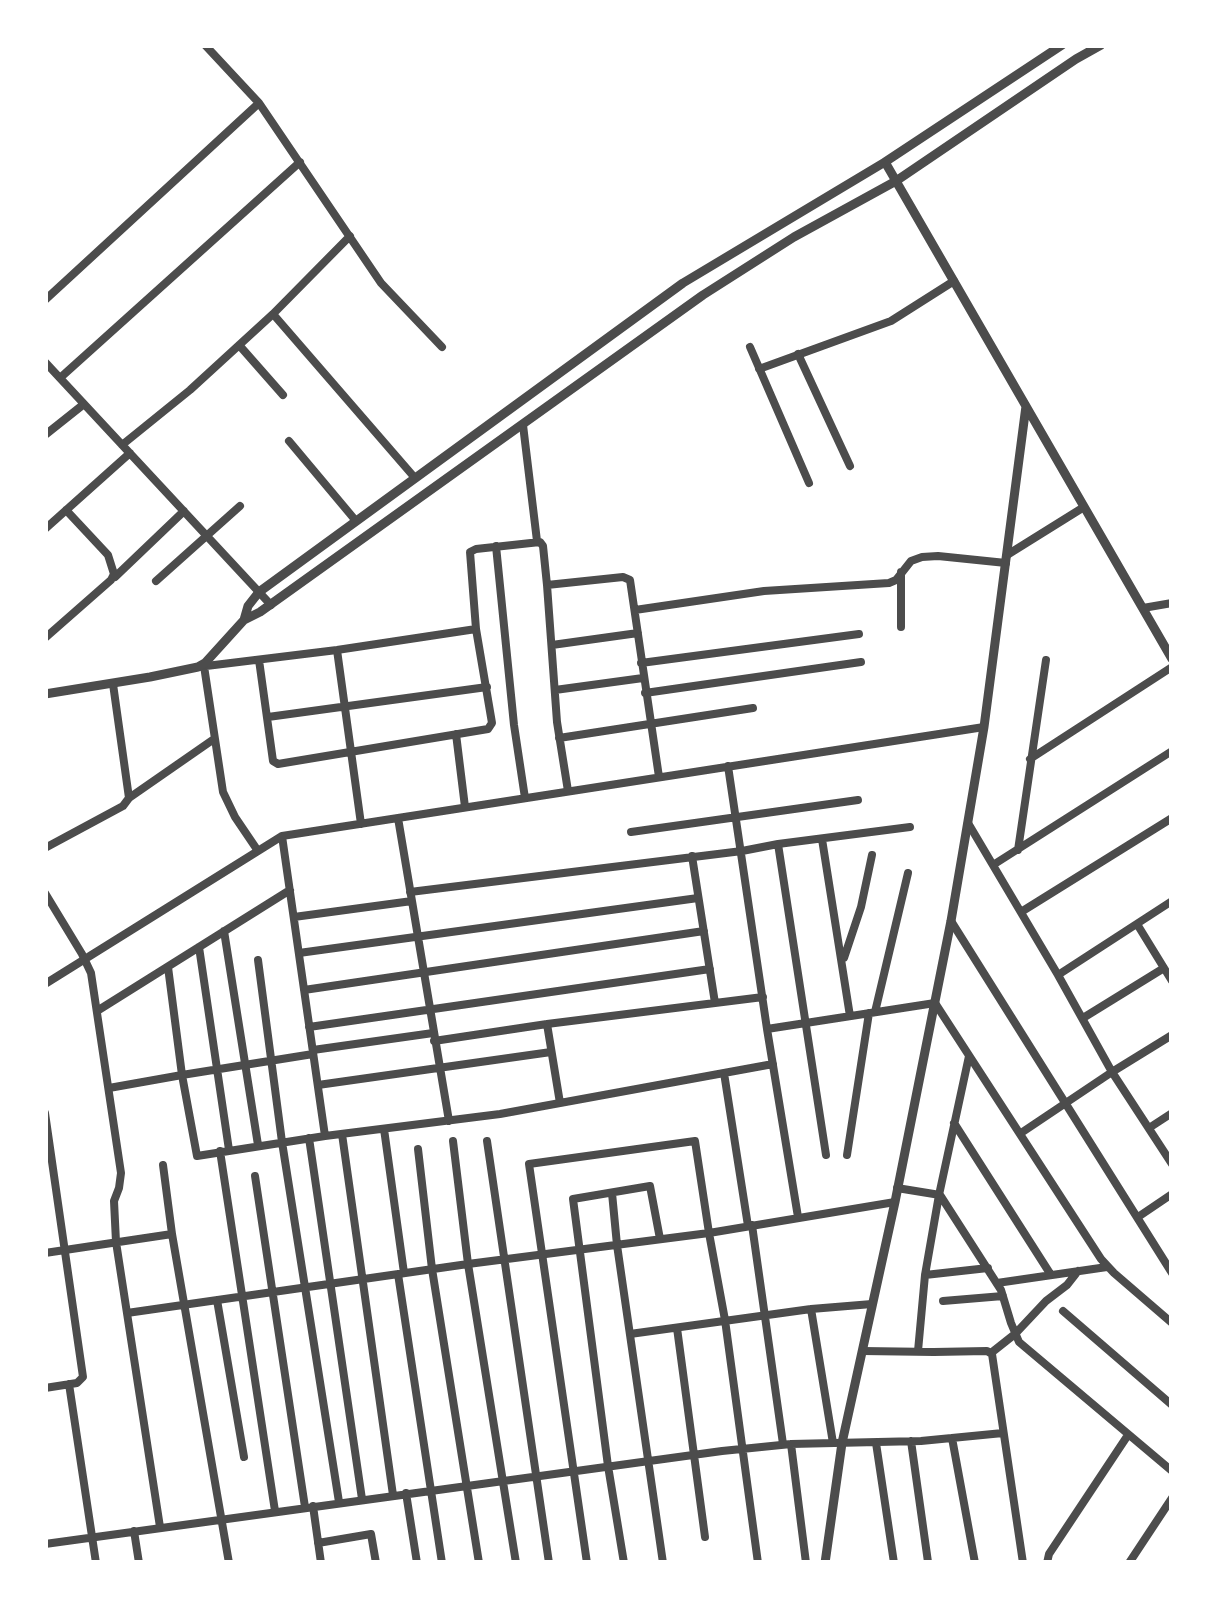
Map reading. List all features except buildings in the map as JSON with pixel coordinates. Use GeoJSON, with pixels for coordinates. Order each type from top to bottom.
{"type":"FeatureCollection","features":[{"type":"Feature","properties":{"kind":"street"},"geometry":{"type":"LineString","coordinates":[[205,45],[259,102],[381,283],[442,347]]}},
{"type":"Feature","properties":{"kind":"street"},"geometry":{"type":"LineString","coordinates":[[244,620],[248,606],[259,592],[683,284],[885,162],[1062,45]]}},
{"type":"Feature","properties":{"kind":"street"},"geometry":{"type":"LineString","coordinates":[[201,666],[244,620],[271,605],[703,295],[794,237],[896,181],[1101,45]]}},
{"type":"Feature","properties":{"kind":"street"},"geometry":{"type":"LineString","coordinates":[[45,300],[259,102]]}},
{"type":"Feature","properties":{"kind":"street"},"geometry":{"type":"LineString","coordinates":[[60,378],[300,162]]}},
{"type":"Feature","properties":{"kind":"street"},"geometry":{"type":"LineString","coordinates":[[885,162],[1172,659]]}},
{"type":"Feature","properties":{"kind":"street"},"geometry":{"type":"LineString","coordinates":[[122,445],[190,390],[350,236]]}},
{"type":"Feature","properties":{"kind":"street"},"geometry":{"type":"LineString","coordinates":[[760,369],[891,321],[954,281]]}},
{"type":"Feature","properties":{"kind":"street"},"geometry":{"type":"LineString","coordinates":[[272,314],[415,478]]}},
{"type":"Feature","properties":{"kind":"street"},"geometry":{"type":"LineString","coordinates":[[238,345],[284,395]]}},
{"type":"Feature","properties":{"kind":"street"},"geometry":{"type":"LineString","coordinates":[[750,346],[809,484]]}},
{"type":"Feature","properties":{"kind":"street"},"geometry":{"type":"LineString","coordinates":[[798,354],[850,466]]}},
{"type":"Feature","properties":{"kind":"street"},"geometry":{"type":"LineString","coordinates":[[45,362],[271,605]]}},
{"type":"Feature","properties":{"kind":"street"},"geometry":{"type":"LineString","coordinates":[[45,435],[84,404]]}},
{"type":"Feature","properties":{"kind":"street"},"geometry":{"type":"LineString","coordinates":[[825,1563],[838,1444],[895,1202],[951,921],[984,727],[1026,406]]}},
{"type":"Feature","properties":{"kind":"street"},"geometry":{"type":"LineString","coordinates":[[523,425],[537,542]]}},
{"type":"Feature","properties":{"kind":"street"},"geometry":{"type":"LineString","coordinates":[[290,441],[356,520]]}},
{"type":"Feature","properties":{"kind":"street"},"geometry":{"type":"LineString","coordinates":[[45,529],[130,453]]}},
{"type":"Feature","properties":{"kind":"street"},"geometry":{"type":"LineString","coordinates":[[156,581],[240,506]]}},
{"type":"Feature","properties":{"kind":"street"},"geometry":{"type":"LineString","coordinates":[[635,610],[764,591],[889,583],[911,560],[922,557],[1007,559],[1084,507]]}},
{"type":"Feature","properties":{"kind":"street"},"geometry":{"type":"LineString","coordinates":[[66,510],[108,555],[114,569],[111,580]]}},
{"type":"Feature","properties":{"kind":"street"},"geometry":{"type":"LineString","coordinates":[[45,638],[184,511]]}},
{"type":"Feature","properties":{"kind":"street"},"geometry":{"type":"LineString","coordinates":[[259,660],[273,760],[278,764],[491,727],[470,556],[476,549],[537,542],[543,546],[554,690],[568,792]]}},
{"type":"Feature","properties":{"kind":"street"},"geometry":{"type":"LineString","coordinates":[[496,546],[525,798]]}},
{"type":"Feature","properties":{"kind":"street"},"geometry":{"type":"LineString","coordinates":[[901,627],[902,572]]}},
{"type":"Feature","properties":{"kind":"street"},"geometry":{"type":"LineString","coordinates":[[547,586],[628,578],[631,582],[659,777]]}},
{"type":"Feature","properties":{"kind":"street"},"geometry":{"type":"LineString","coordinates":[[1143,608],[1172,603]]}},
{"type":"Feature","properties":{"kind":"street"},"geometry":{"type":"LineString","coordinates":[[45,694],[201,666],[476,629]]}},
{"type":"Feature","properties":{"kind":"street"},"geometry":{"type":"LineString","coordinates":[[552,645],[638,634]]}},
{"type":"Feature","properties":{"kind":"street"},"geometry":{"type":"LineString","coordinates":[[641,662],[859,634]]}},
{"type":"Feature","properties":{"kind":"street"},"geometry":{"type":"LineString","coordinates":[[337,650],[361,824]]}},
{"type":"Feature","properties":{"kind":"street"},"geometry":{"type":"LineString","coordinates":[[1018,850],[1046,660]]}},
{"type":"Feature","properties":{"kind":"street"},"geometry":{"type":"LineString","coordinates":[[645,693],[861,662]]}},
{"type":"Feature","properties":{"kind":"street"},"geometry":{"type":"LineString","coordinates":[[201,666],[223,792],[258,851]]}},
{"type":"Feature","properties":{"kind":"street"},"geometry":{"type":"LineString","coordinates":[[1030,759],[1172,667]]}},
{"type":"Feature","properties":{"kind":"street"},"geometry":{"type":"LineString","coordinates":[[554,690],[643,678]]}},
{"type":"Feature","properties":{"kind":"street"},"geometry":{"type":"LineString","coordinates":[[112,684],[129,798]]}},
{"type":"Feature","properties":{"kind":"street"},"geometry":{"type":"LineString","coordinates":[[268,718],[487,687]]}},
{"type":"Feature","properties":{"kind":"street"},"geometry":{"type":"LineString","coordinates":[[559,738],[752,708]]}},
{"type":"Feature","properties":{"kind":"street"},"geometry":{"type":"LineString","coordinates":[[45,984],[282,836],[984,727]]}},
{"type":"Feature","properties":{"kind":"street"},"geometry":{"type":"LineString","coordinates":[[456,734],[466,807]]}},
{"type":"Feature","properties":{"kind":"street"},"geometry":{"type":"LineString","coordinates":[[45,848],[123,806],[214,739]]}},
{"type":"Feature","properties":{"kind":"street"},"geometry":{"type":"LineString","coordinates":[[993,865],[1172,752]]}},
{"type":"Feature","properties":{"kind":"street"},"geometry":{"type":"LineString","coordinates":[[728,766],[798,1217]]}},
{"type":"Feature","properties":{"kind":"street"},"geometry":{"type":"LineString","coordinates":[[631,832],[858,800]]}},
{"type":"Feature","properties":{"kind":"street"},"geometry":{"type":"LineString","coordinates":[[398,818],[449,1121]]}},
{"type":"Feature","properties":{"kind":"street"},"geometry":{"type":"LineString","coordinates":[[1021,912],[1172,818]]}},
{"type":"Feature","properties":{"kind":"street"},"geometry":{"type":"LineString","coordinates":[[968,823],[1112,1072],[1172,1164]]}},
{"type":"Feature","properties":{"kind":"street"},"geometry":{"type":"LineString","coordinates":[[294,917],[411,896],[910,827]]}},
{"type":"Feature","properties":{"kind":"street"},"geometry":{"type":"LineString","coordinates":[[282,836],[325,1136]]}},
{"type":"Feature","properties":{"kind":"street"},"geometry":{"type":"LineString","coordinates":[[822,839],[850,1016]]}},
{"type":"Feature","properties":{"kind":"street"},"geometry":{"type":"LineString","coordinates":[[778,844],[826,1155]]}},
{"type":"Feature","properties":{"kind":"street"},"geometry":{"type":"LineString","coordinates":[[842,962],[861,907],[872,855]]}},
{"type":"Feature","properties":{"kind":"street"},"geometry":{"type":"LineString","coordinates":[[692,856],[715,1003]]}},
{"type":"Feature","properties":{"kind":"street"},"geometry":{"type":"LineString","coordinates":[[847,1155],[872,1012],[908,874]]}},
{"type":"Feature","properties":{"kind":"street"},"geometry":{"type":"LineString","coordinates":[[97,1011],[290,890]]}},
{"type":"Feature","properties":{"kind":"street"},"geometry":{"type":"LineString","coordinates":[[45,892],[91,974],[120,1173],[114,1201],[116,1242],[160,1528]]}},
{"type":"Feature","properties":{"kind":"street"},"geometry":{"type":"LineString","coordinates":[[299,953],[698,898]]}},
{"type":"Feature","properties":{"kind":"street"},"geometry":{"type":"LineString","coordinates":[[1058,975],[1171,904]]}},
{"type":"Feature","properties":{"kind":"street"},"geometry":{"type":"LineString","coordinates":[[951,921],[1172,1273]]}},
{"type":"Feature","properties":{"kind":"street"},"geometry":{"type":"LineString","coordinates":[[1137,924],[1172,980]]}},
{"type":"Feature","properties":{"kind":"street"},"geometry":{"type":"LineString","coordinates":[[224,931],[258,1146]]}},
{"type":"Feature","properties":{"kind":"street"},"geometry":{"type":"LineString","coordinates":[[304,990],[704,931]]}},
{"type":"Feature","properties":{"kind":"street"},"geometry":{"type":"LineString","coordinates":[[199,947],[276,1511]]}},
{"type":"Feature","properties":{"kind":"street"},"geometry":{"type":"LineString","coordinates":[[258,960],[282,1142],[339,1502]]}},
{"type":"Feature","properties":{"kind":"street"},"geometry":{"type":"LineString","coordinates":[[168,967],[196,1156],[449,1121],[773,1064]]}},
{"type":"Feature","properties":{"kind":"street"},"geometry":{"type":"LineString","coordinates":[[1083,1018],[1164,968]]}},
{"type":"Feature","properties":{"kind":"street"},"geometry":{"type":"LineString","coordinates":[[310,1027],[710,969]]}},
{"type":"Feature","properties":{"kind":"street"},"geometry":{"type":"LineString","coordinates":[[109,1088],[313,1052],[762,997]]}},
{"type":"Feature","properties":{"kind":"street"},"geometry":{"type":"LineString","coordinates":[[767,1028],[934,1002]]}},
{"type":"Feature","properties":{"kind":"street"},"geometry":{"type":"LineString","coordinates":[[934,1002],[1107,1267],[1172,1323]]}},
{"type":"Feature","properties":{"kind":"street"},"geometry":{"type":"LineString","coordinates":[[547,1024],[560,1103]]}},
{"type":"Feature","properties":{"kind":"street"},"geometry":{"type":"LineString","coordinates":[[1021,1133],[1172,1035]]}},
{"type":"Feature","properties":{"kind":"street"},"geometry":{"type":"LineString","coordinates":[[318,1085],[551,1052]]}},
{"type":"Feature","properties":{"kind":"street"},"geometry":{"type":"LineString","coordinates":[[918,1352],[938,1194],[970,1055]]}},
{"type":"Feature","properties":{"kind":"street"},"geometry":{"type":"LineString","coordinates":[[724,1074],[806,1563]]}},
{"type":"Feature","properties":{"kind":"street"},"geometry":{"type":"LineString","coordinates":[[45,1113],[83,1377],[77,1383],[45,1388]]}},
{"type":"Feature","properties":{"kind":"street"},"geometry":{"type":"LineString","coordinates":[[1149,1128],[1172,1114]]}},
{"type":"Feature","properties":{"kind":"street"},"geometry":{"type":"LineString","coordinates":[[954,1123],[1051,1275]]}},
{"type":"Feature","properties":{"kind":"street"},"geometry":{"type":"LineString","coordinates":[[384,1129],[442,1563]]}},
{"type":"Feature","properties":{"kind":"street"},"geometry":{"type":"LineString","coordinates":[[342,1134],[393,1495]]}},
{"type":"Feature","properties":{"kind":"street"},"geometry":{"type":"LineString","coordinates":[[310,1138],[362,1499]]}},
{"type":"Feature","properties":{"kind":"street"},"geometry":{"type":"LineString","coordinates":[[453,1141],[468,1264],[516,1563]]}},
{"type":"Feature","properties":{"kind":"street"},"geometry":{"type":"LineString","coordinates":[[486,1141],[549,1563]]}},
{"type":"Feature","properties":{"kind":"street"},"geometry":{"type":"LineString","coordinates":[[587,1563],[529,1164],[696,1141],[758,1563]]}},
{"type":"Feature","properties":{"kind":"street"},"geometry":{"type":"LineString","coordinates":[[418,1149],[432,1269],[478,1563]]}},
{"type":"Feature","properties":{"kind":"street"},"geometry":{"type":"LineString","coordinates":[[162,1164],[229,1563]]}},
{"type":"Feature","properties":{"kind":"street"},"geometry":{"type":"LineString","coordinates":[[256,1176],[272,1292],[321,1563]]}},
{"type":"Feature","properties":{"kind":"street"},"geometry":{"type":"LineString","coordinates":[[624,1563],[573,1199],[650,1186],[660,1239]]}},
{"type":"Feature","properties":{"kind":"street"},"geometry":{"type":"LineString","coordinates":[[898,1188],[938,1194],[998,1283],[1019,1342],[1172,1471]]}},
{"type":"Feature","properties":{"kind":"street"},"geometry":{"type":"LineString","coordinates":[[612,1192],[663,1563]]}},
{"type":"Feature","properties":{"kind":"street"},"geometry":{"type":"LineString","coordinates":[[1138,1218],[1172,1194]]}},
{"type":"Feature","properties":{"kind":"street"},"geometry":{"type":"LineString","coordinates":[[127,1313],[708,1233],[895,1202]]}},
{"type":"Feature","properties":{"kind":"street"},"geometry":{"type":"LineString","coordinates":[[45,1253],[172,1234]]}},
{"type":"Feature","properties":{"kind":"street"},"geometry":{"type":"LineString","coordinates":[[998,1283],[1107,1267]]}},
{"type":"Feature","properties":{"kind":"street"},"geometry":{"type":"LineString","coordinates":[[925,1274],[988,1268]]}},
{"type":"Feature","properties":{"kind":"street"},"geometry":{"type":"LineString","coordinates":[[991,1353],[1078,1271]]}},
{"type":"Feature","properties":{"kind":"street"},"geometry":{"type":"LineString","coordinates":[[944,1301],[1003,1296]]}},
{"type":"Feature","properties":{"kind":"street"},"geometry":{"type":"LineString","coordinates":[[217,1300],[244,1457]]}},
{"type":"Feature","properties":{"kind":"street"},"geometry":{"type":"LineString","coordinates":[[630,1334],[872,1304]]}},
{"type":"Feature","properties":{"kind":"street"},"geometry":{"type":"LineString","coordinates":[[810,1309],[838,1444]]}},
{"type":"Feature","properties":{"kind":"street"},"geometry":{"type":"LineString","coordinates":[[1063,1311],[1172,1405]]}},
{"type":"Feature","properties":{"kind":"street"},"geometry":{"type":"LineString","coordinates":[[677,1328],[705,1537]]}},
{"type":"Feature","properties":{"kind":"street"},"geometry":{"type":"LineString","coordinates":[[862,1350],[991,1353]]}},
{"type":"Feature","properties":{"kind":"street"},"geometry":{"type":"LineString","coordinates":[[991,1353],[1022,1563]]}},
{"type":"Feature","properties":{"kind":"street"},"geometry":{"type":"LineString","coordinates":[[69,1384],[96,1563]]}},
{"type":"Feature","properties":{"kind":"street"},"geometry":{"type":"LineString","coordinates":[[45,1544],[743,1448],[1004,1433]]}},
{"type":"Feature","properties":{"kind":"street"},"geometry":{"type":"LineString","coordinates":[[1047,1563],[1049,1554],[1128,1436]]}},
{"type":"Feature","properties":{"kind":"street"},"geometry":{"type":"LineString","coordinates":[[952,1438],[974,1563]]}},
{"type":"Feature","properties":{"kind":"street"},"geometry":{"type":"LineString","coordinates":[[910,1441],[928,1562]]}},
{"type":"Feature","properties":{"kind":"street"},"geometry":{"type":"LineString","coordinates":[[876,1442],[894,1563]]}},
{"type":"Feature","properties":{"kind":"street"},"geometry":{"type":"LineString","coordinates":[[406,1493],[417,1563]]}},
{"type":"Feature","properties":{"kind":"street"},"geometry":{"type":"LineString","coordinates":[[1129,1563],[1172,1498]]}},
{"type":"Feature","properties":{"kind":"street"},"geometry":{"type":"LineString","coordinates":[[134,1531],[138,1563]]}},
{"type":"Feature","properties":{"kind":"street"},"geometry":{"type":"LineString","coordinates":[[318,1543],[371,1534],[376,1563]]}}]}
